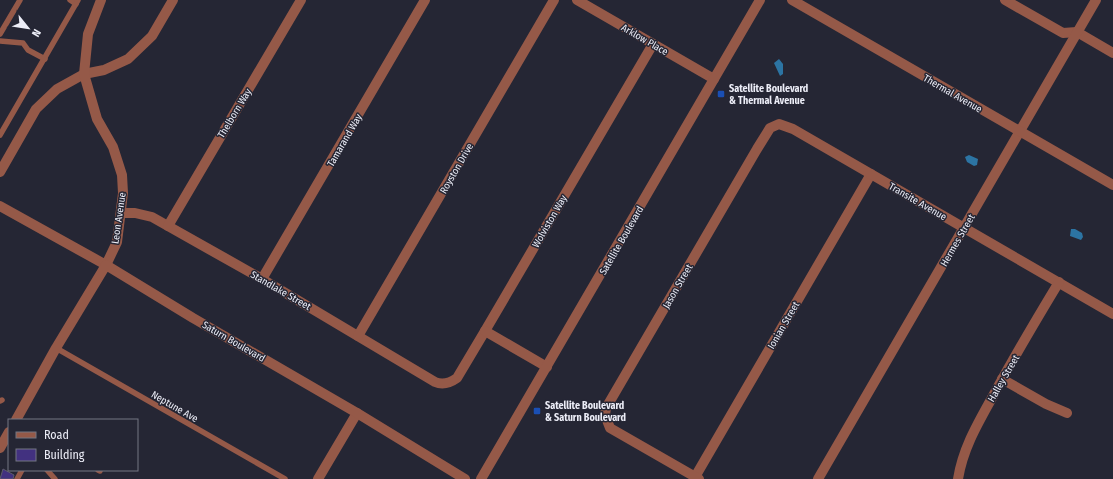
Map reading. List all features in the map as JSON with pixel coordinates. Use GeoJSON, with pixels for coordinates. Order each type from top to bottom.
{"type":"FeatureCollection","features":[{"type":"Feature","properties":{"kind":"street","name":"Leon Avenue"},"geometry":{"type":"LineString","coordinates":[[17,419],[56,348],[106,265],[117,242],[121,213],[122,175],[113,147],[97,119],[91,104],[84,74],[88,34],[101,0]]}},
{"type":"Feature","properties":{"kind":"street"},"geometry":{"type":"LineString","coordinates":[[0,172],[36,109],[57,89],[84,74],[104,70],[128,59],[152,36],[173,0]]}},
{"type":"Feature","properties":{"kind":"street","name":"Thelborn Way"},"geometry":{"type":"LineString","coordinates":[[168,226],[301,0]]}},
{"type":"Feature","properties":{"kind":"street","name":"Tamarand Way"},"geometry":{"type":"LineString","coordinates":[[262,279],[425,0]]}},
{"type":"Feature","properties":{"kind":"street","name":"Royston Drive"},"geometry":{"type":"LineString","coordinates":[[358,336],[554,0]]}},
{"type":"Feature","properties":{"kind":"street","name":"Arklow Place"},"geometry":{"type":"LineString","coordinates":[[577,0],[714,79]]}},
{"type":"Feature","properties":{"kind":"street","name":"Satellite Boulevard"},"geometry":{"type":"LineString","coordinates":[[481,479],[760,0]]}},
{"type":"Feature","properties":{"kind":"street","name":"Thermal Avenue"},"geometry":{"type":"LineString","coordinates":[[792,0],[1113,185]]}},
{"type":"Feature","properties":{"kind":"street"},"geometry":{"type":"LineString","coordinates":[[1005,0],[1063,33],[1077,32],[1113,53]]}},
{"type":"Feature","properties":{"kind":"street","name":"Hermes Street"},"geometry":{"type":"LineString","coordinates":[[818,479],[1096,0]]}},
{"type":"Feature","properties":{"kind":"street","name":"Wolviston Way"},"geometry":{"type":"LineString","coordinates":[[435,382],[439,384],[452,382],[456,378],[653,44]]}},
{"type":"Feature","properties":{"kind":"street","name":"Transite Avenue"},"geometry":{"type":"LineString","coordinates":[[766,135],[770,128],[779,124],[786,125],[1113,314]]}},
{"type":"Feature","properties":{"kind":"street","name":"Jason Street"},"geometry":{"type":"LineString","coordinates":[[697,478],[610,428],[605,415],[606,408],[766,135]]}},
{"type":"Feature","properties":{"kind":"street","name":"Ionian Street"},"geometry":{"type":"LineString","coordinates":[[697,478],[871,174]]}},
{"type":"Feature","properties":{"kind":"street","name":"Saturn Boulevard"},"geometry":{"type":"LineString","coordinates":[[0,206],[106,265],[192,318],[357,412],[466,479]]}},
{"type":"Feature","properties":{"kind":"street","name":"Standlake Street"},"geometry":{"type":"LineString","coordinates":[[121,213],[136,213],[152,217],[262,279],[435,382]]}},
{"type":"Feature","properties":{"kind":"street","name":"Halley Street"},"geometry":{"type":"LineString","coordinates":[[958,479],[960,462],[966,446],[1002,379],[1059,282]]}},
{"type":"Feature","properties":{"kind":"street"},"geometry":{"type":"LineString","coordinates":[[485,331],[546,367]]}},
{"type":"Feature","properties":{"kind":"street"},"geometry":{"type":"LineString","coordinates":[[1002,379],[1046,404],[1067,413]]}},
{"type":"Feature","properties":{"kind":"street"},"geometry":{"type":"LineString","coordinates":[[318,479],[357,412]]}},
{"type":"Feature","properties":{"kind":"street"},"geometry":{"type":"LineString","coordinates":[[0,448],[8,437]]}},
{"type":"Feature","properties":{"kind":"lane"},"geometry":{"type":"LineString","coordinates":[[0,34],[20,0]]}},
{"type":"Feature","properties":{"kind":"lane"},"geometry":{"type":"LineString","coordinates":[[0,135],[77,2],[70,0]]}},
{"type":"Feature","properties":{"kind":"lane"},"geometry":{"type":"LineString","coordinates":[[0,41],[23,44],[28,50],[45,59]]}},
{"type":"Feature","properties":{"kind":"lane","name":"Neptune Ave"},"geometry":{"type":"LineString","coordinates":[[56,348],[285,479]]}},
{"type":"Feature","properties":{"kind":"lane"},"geometry":{"type":"LineString","coordinates":[[48,471],[55,479]]}},
{"type":"Feature","properties":{"kind":"water"},"geometry":{"type":"Polygon","coordinates":[[[779,59],[783,64],[783,74],[780,76],[774,63],[779,59]]]}},
{"type":"Feature","properties":{"kind":"water"},"geometry":{"type":"Polygon","coordinates":[[[969,155],[978,159],[977,165],[974,166],[967,162],[965,157],[969,155]]]}},
{"type":"Feature","properties":{"kind":"water"},"geometry":{"type":"Polygon","coordinates":[[[1071,229],[1075,229],[1082,233],[1083,237],[1081,240],[1070,236],[1071,229]]]}},
{"type":"Feature","properties":{"kind":"building"},"geometry":{"type":"Polygon","coordinates":[[[3,469],[14,475],[13,479],[0,479],[3,469]]]}},
{"type":"Feature","properties":{"kind":"place","name":"Satellite Boulevard & Thermal Avenue"},"geometry":{"type":"Point","coordinates":[721,94]}},
{"type":"Feature","properties":{"kind":"place","name":"Satellite Boulevard & Saturn Boulevard"},"geometry":{"type":"Point","coordinates":[537,411]}}]}
